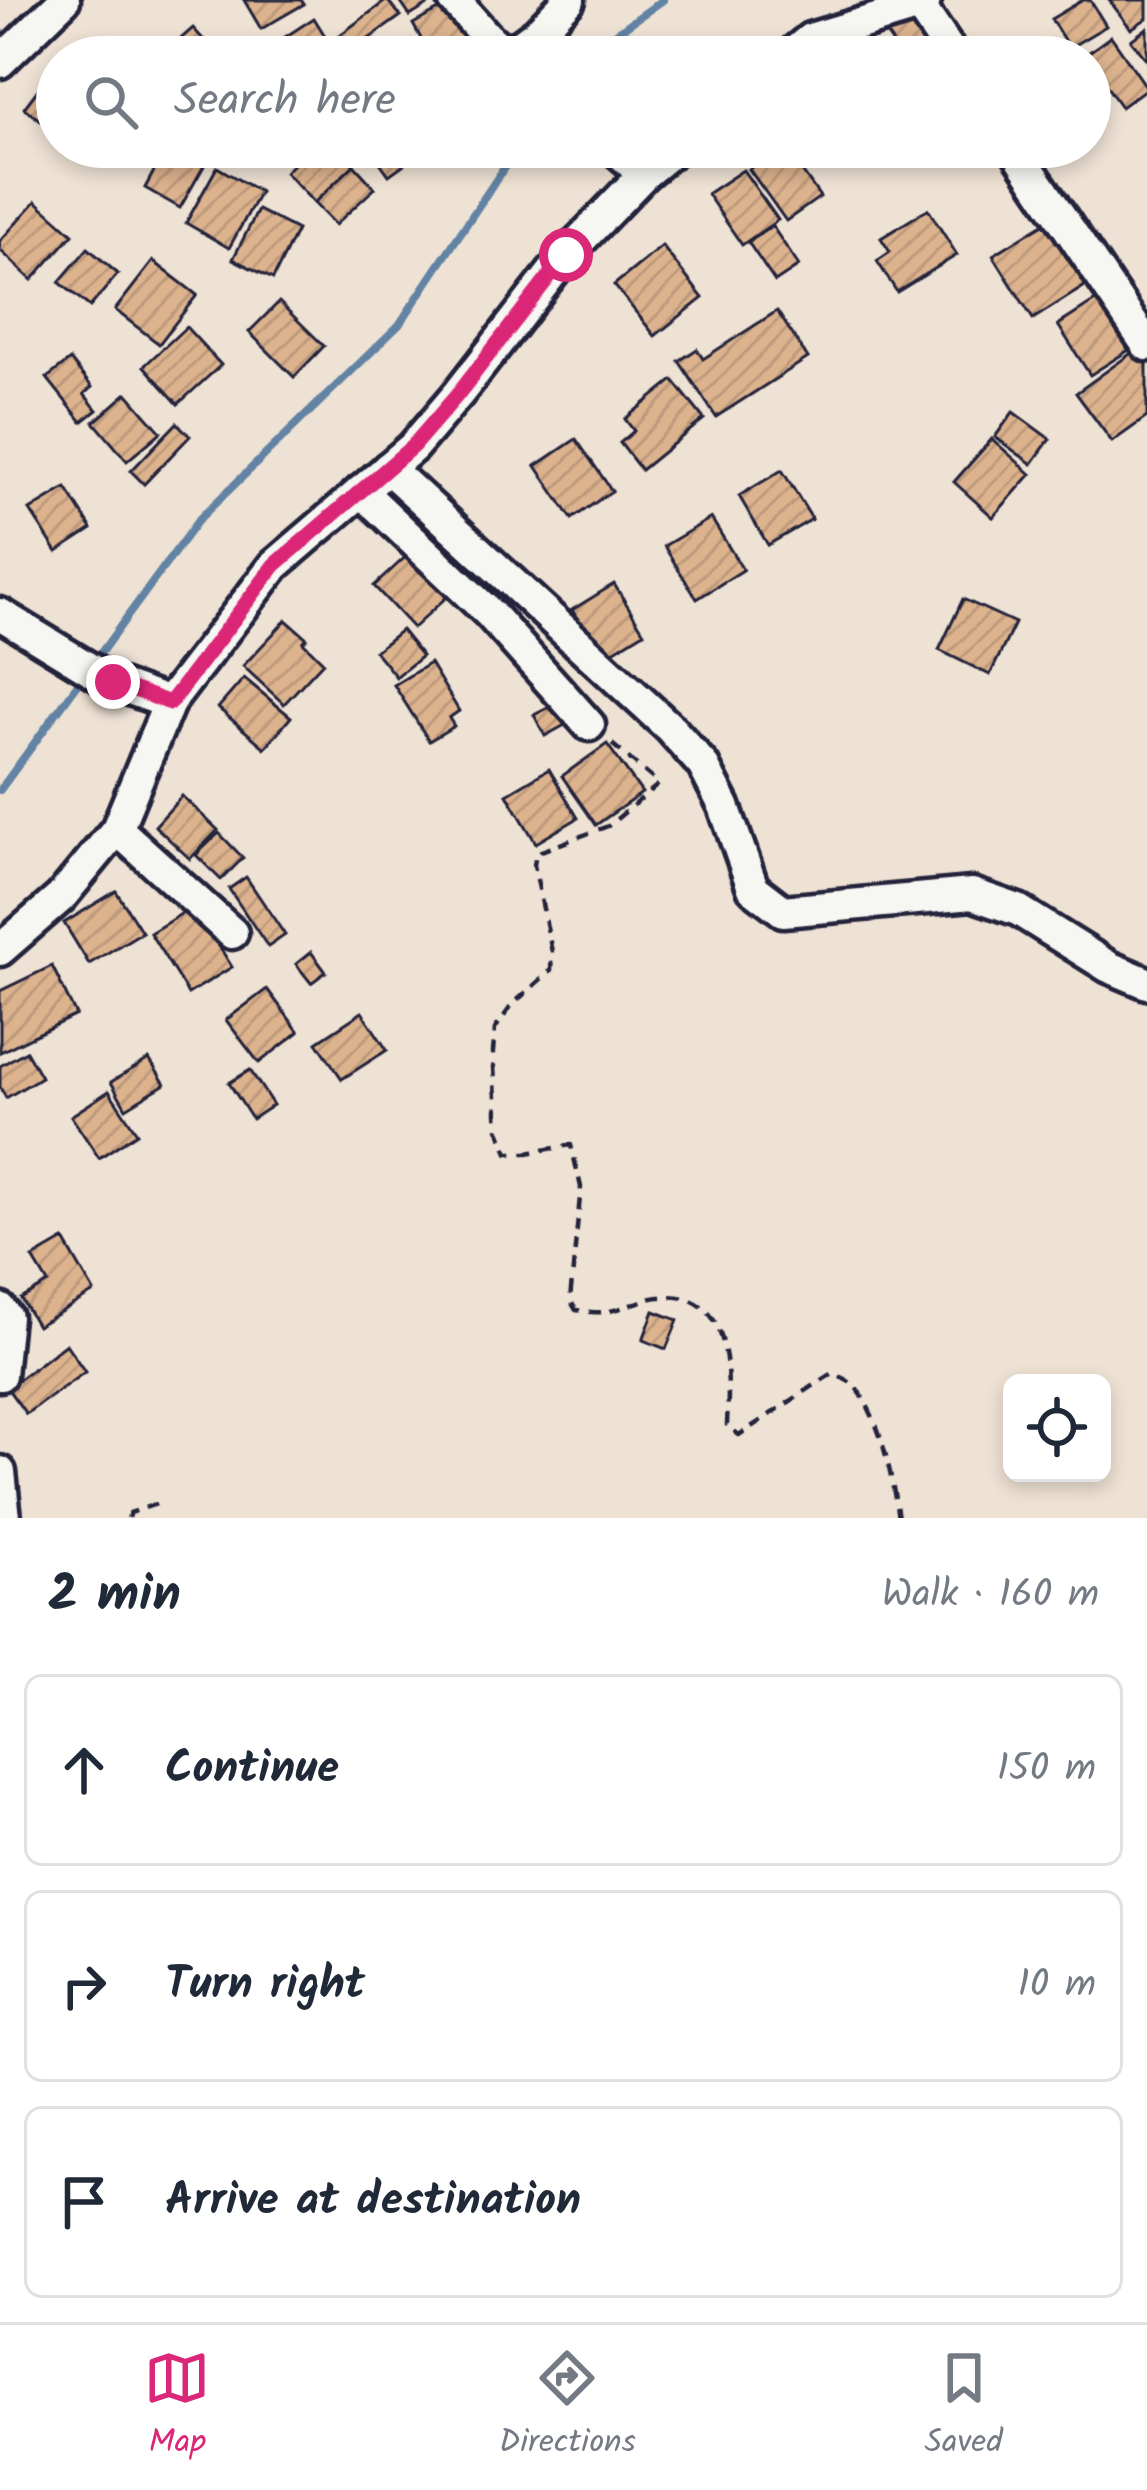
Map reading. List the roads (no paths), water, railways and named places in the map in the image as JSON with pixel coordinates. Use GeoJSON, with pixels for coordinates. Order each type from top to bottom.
{"type":"FeatureCollection","features":[{"type":"Feature","properties":{"kind":"street"},"geometry":{"type":"LineString","coordinates":[[0,62],[64,0]]}},
{"type":"Feature","properties":{"kind":"street"},"geometry":{"type":"LineString","coordinates":[[454,0],[485,36]]}},
{"type":"Feature","properties":{"kind":"street"},"geometry":{"type":"LineString","coordinates":[[533,36],[569,0]]}},
{"type":"Feature","properties":{"kind":"street"},"geometry":{"type":"LineString","coordinates":[[820,36],[922,2],[942,36]]}},
{"type":"Feature","properties":{"kind":"street"},"geometry":{"type":"LineString","coordinates":[[637,168],[644,174]]}},
{"type":"Feature","properties":{"kind":"street"},"geometry":{"type":"LineString","coordinates":[[0,950],[61,897],[117,829],[170,703],[275,565],[413,446],[566,255],[651,168]]}},
{"type":"Feature","properties":{"kind":"street"},"geometry":{"type":"LineString","coordinates":[[1028,168],[1147,345]]}},
{"type":"Feature","properties":{"kind":"street"},"geometry":{"type":"LineString","coordinates":[[388,468],[670,728],[703,765],[724,806],[753,888],[783,911],[971,894],[1018,910],[1109,967],[1147,983]]}},
{"type":"Feature","properties":{"kind":"street"},"geometry":{"type":"LineString","coordinates":[[361,491],[490,614],[589,725]]}},
{"type":"Feature","properties":{"kind":"street"},"geometry":{"type":"LineString","coordinates":[[0,614],[113,682],[170,703]]}},
{"type":"Feature","properties":{"kind":"street"},"geometry":{"type":"LineString","coordinates":[[117,829],[232,933]]}},
{"type":"Feature","properties":{"kind":"street"},"geometry":{"type":"LineString","coordinates":[[0,1309],[7,1317],[0,1375]]}},
{"type":"Feature","properties":{"kind":"street"},"geometry":{"type":"LineString","coordinates":[[0,1472],[5,1518]]}},
{"type":"Feature","properties":{"kind":"waterway"},"geometry":{"type":"LineString","coordinates":[[612,36],[663,0]]}},
{"type":"Feature","properties":{"kind":"waterway"},"geometry":{"type":"LineString","coordinates":[[94,662],[199,519],[399,325],[504,168]]}},
{"type":"Feature","properties":{"kind":"waterway"},"geometry":{"type":"LineString","coordinates":[[0,790],[85,674]]}}]}
